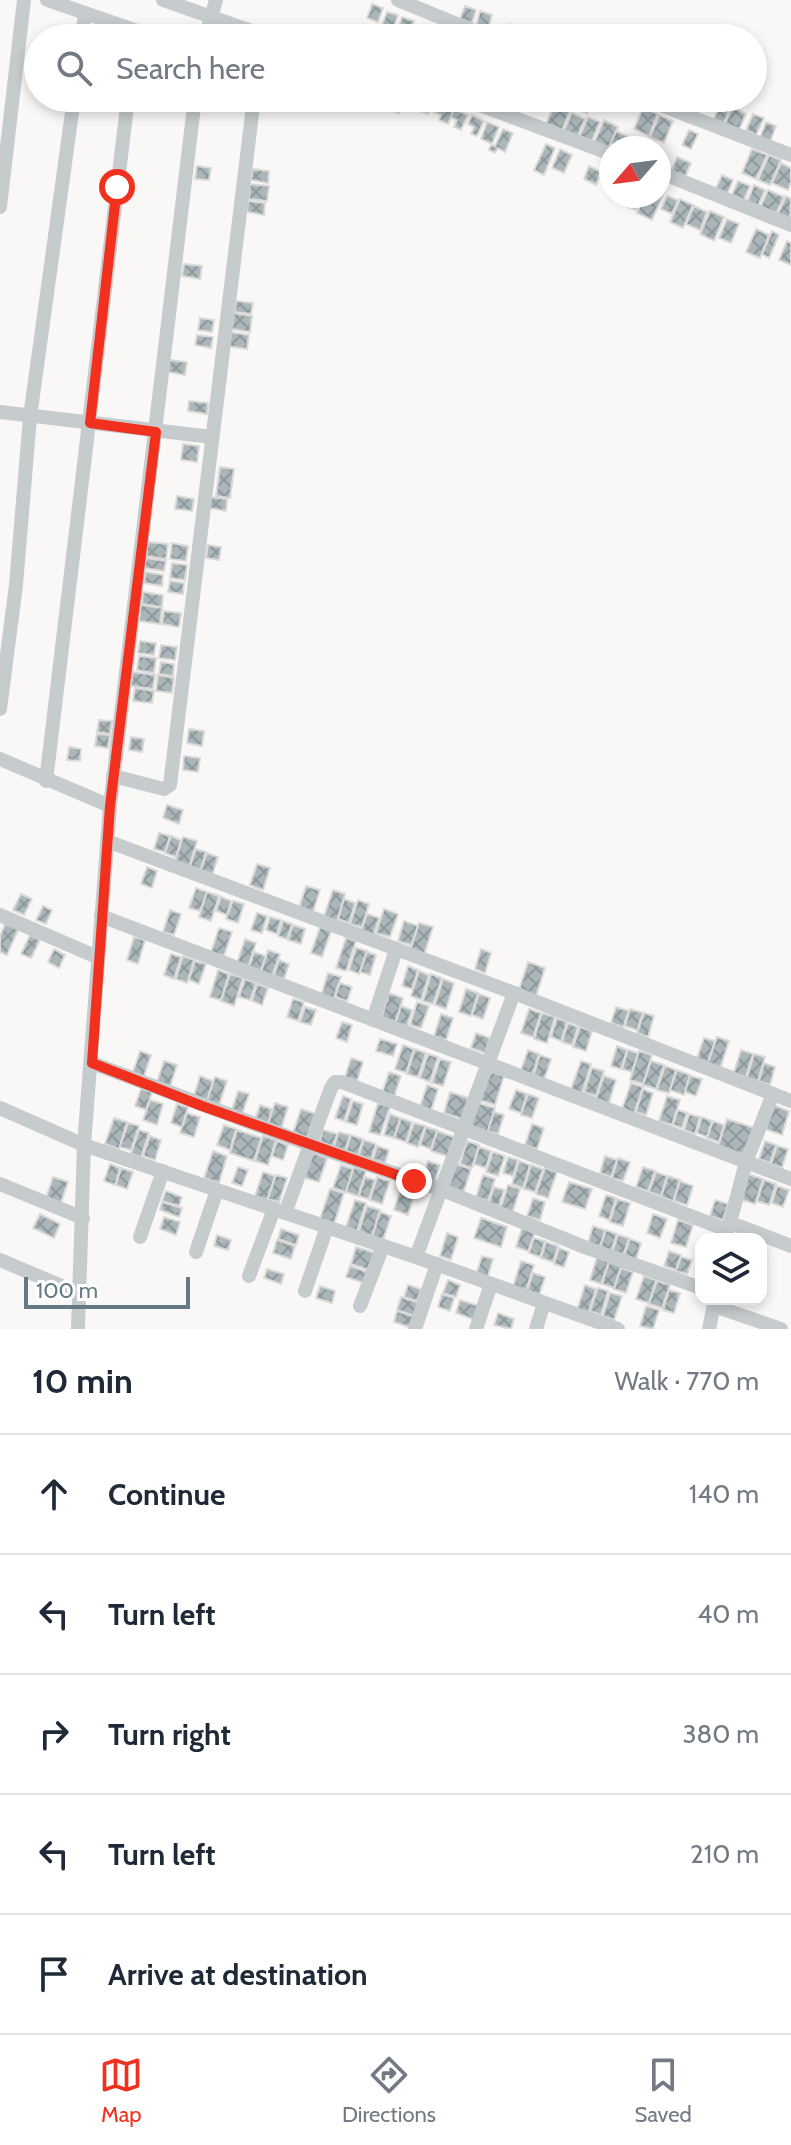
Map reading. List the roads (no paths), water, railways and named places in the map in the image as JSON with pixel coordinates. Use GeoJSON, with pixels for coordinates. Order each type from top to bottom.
{"type":"FeatureCollection","features":[{"type":"Feature","properties":{"kind":"street"},"geometry":{"type":"LineString","coordinates":[[0,207],[24,0]]}},
{"type":"Feature","properties":{"kind":"street"},"geometry":{"type":"LineString","coordinates":[[47,0],[110,24]]}},
{"type":"Feature","properties":{"kind":"street"},"geometry":{"type":"LineString","coordinates":[[163,0],[231,24]]}},
{"type":"Feature","properties":{"kind":"street"},"geometry":{"type":"LineString","coordinates":[[209,24],[216,0]]}},
{"type":"Feature","properties":{"kind":"street"},"geometry":{"type":"LineString","coordinates":[[398,0],[457,24]]}},
{"type":"Feature","properties":{"kind":"street"},"geometry":{"type":"LineString","coordinates":[[84,24],[85,14]]}},
{"type":"Feature","properties":{"kind":"street"},"geometry":{"type":"LineString","coordinates":[[0,709],[16,585],[30,417],[72,112]]}},
{"type":"Feature","properties":{"kind":"street"},"geometry":{"type":"LineString","coordinates":[[46,781],[126,112]]}},
{"type":"Feature","properties":{"kind":"street"},"geometry":{"type":"LineString","coordinates":[[78,1329],[84,1145],[110,806],[193,112]]}},
{"type":"Feature","properties":{"kind":"street"},"geometry":{"type":"LineString","coordinates":[[113,776],[164,789],[170,785],[252,112]]}},
{"type":"Feature","properties":{"kind":"street"},"geometry":{"type":"LineString","coordinates":[[498,112],[599,150]]}},
{"type":"Feature","properties":{"kind":"street"},"geometry":{"type":"LineString","coordinates":[[679,112],[791,155]]}},
{"type":"Feature","properties":{"kind":"street"},"geometry":{"type":"LineString","coordinates":[[671,177],[791,225]]}},
{"type":"Feature","properties":{"kind":"street"},"geometry":{"type":"LineString","coordinates":[[0,412],[212,437]]}},
{"type":"Feature","properties":{"kind":"street"},"geometry":{"type":"LineString","coordinates":[[0,759],[110,806]]}},
{"type":"Feature","properties":{"kind":"street"},"geometry":{"type":"LineString","coordinates":[[107,841],[514,993],[791,1101]]}},
{"type":"Feature","properties":{"kind":"street"},"geometry":{"type":"LineString","coordinates":[[0,915],[97,957]]}},
{"type":"Feature","properties":{"kind":"street"},"geometry":{"type":"LineString","coordinates":[[101,916],[791,1179]]}},
{"type":"Feature","properties":{"kind":"street"},"geometry":{"type":"LineString","coordinates":[[373,1020],[396,950]]}},
{"type":"Feature","properties":{"kind":"street"},"geometry":{"type":"LineString","coordinates":[[416,1257],[514,993]]}},
{"type":"Feature","properties":{"kind":"street"},"geometry":{"type":"LineString","coordinates":[[92,1063],[311,1145],[440,1189],[587,1248],[695,1286]]}},
{"type":"Feature","properties":{"kind":"street"},"geometry":{"type":"LineString","coordinates":[[249,1276],[311,1145],[331,1088],[337,1081],[731,1232],[791,1246]]}},
{"type":"Feature","properties":{"kind":"street"},"geometry":{"type":"LineString","coordinates":[[731,1232],[746,1162],[773,1094]]}},
{"type":"Feature","properties":{"kind":"street"},"geometry":{"type":"LineString","coordinates":[[0,1108],[84,1145],[437,1264],[602,1326],[618,1329]]}},
{"type":"Feature","properties":{"kind":"street"},"geometry":{"type":"LineString","coordinates":[[140,1237],[163,1171]]}},
{"type":"Feature","properties":{"kind":"street"},"geometry":{"type":"LineString","coordinates":[[0,1184],[83,1218]]}},
{"type":"Feature","properties":{"kind":"street"},"geometry":{"type":"LineString","coordinates":[[196,1252],[217,1190]]}},
{"type":"Feature","properties":{"kind":"street"},"geometry":{"type":"LineString","coordinates":[[305,1291],[327,1227]]}},
{"type":"Feature","properties":{"kind":"street"},"geometry":{"type":"LineString","coordinates":[[360,1306],[383,1246]]}},
{"type":"Feature","properties":{"kind":"street"},"geometry":{"type":"LineString","coordinates":[[0,1260],[78,1293]]}},
{"type":"Feature","properties":{"kind":"street"},"geometry":{"type":"LineString","coordinates":[[415,1329],[437,1264]]}},
{"type":"Feature","properties":{"kind":"street"},"geometry":{"type":"LineString","coordinates":[[476,1329],[491,1284]]}},
{"type":"Feature","properties":{"kind":"street"},"geometry":{"type":"LineString","coordinates":[[536,1329],[544,1303]]}},
{"type":"Feature","properties":{"kind":"street"},"geometry":{"type":"LineString","coordinates":[[709,1329],[713,1305]]}},
{"type":"Feature","properties":{"kind":"street"},"geometry":{"type":"LineString","coordinates":[[721,1305],[781,1329]]}}]}
